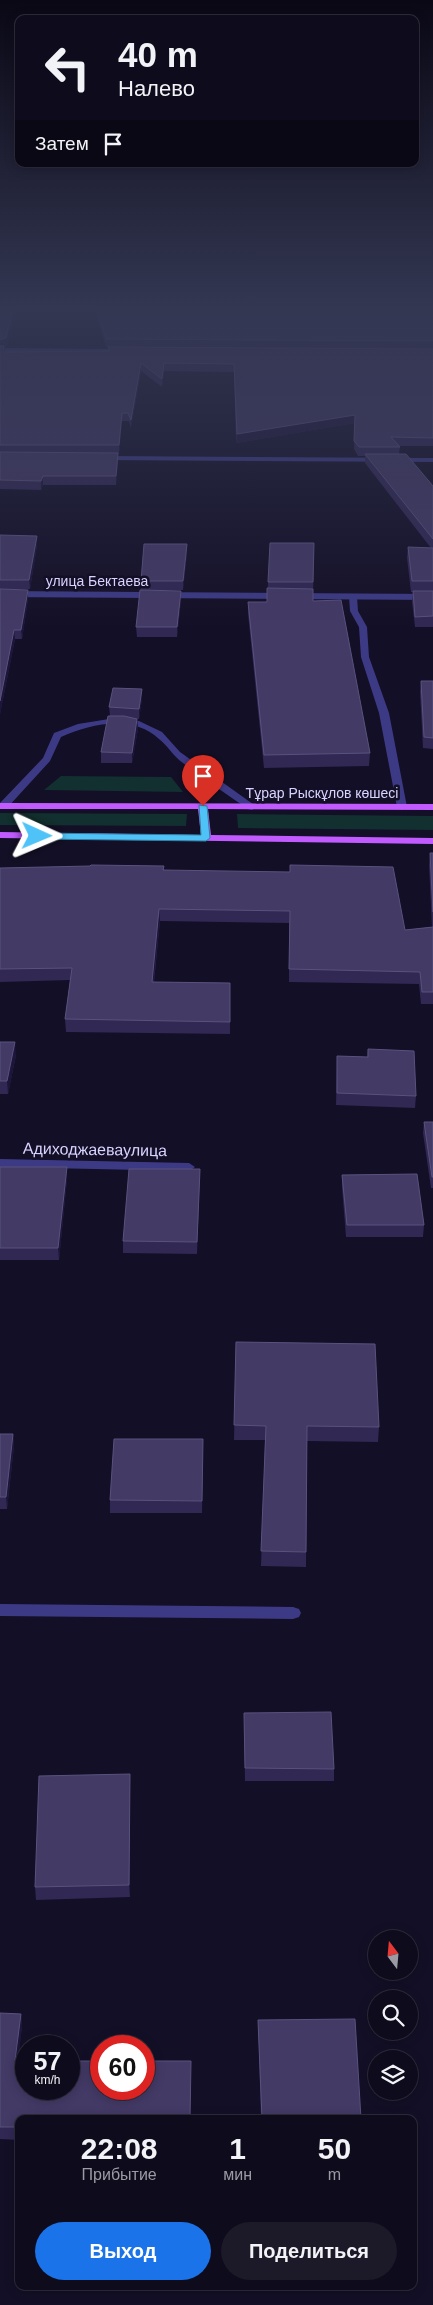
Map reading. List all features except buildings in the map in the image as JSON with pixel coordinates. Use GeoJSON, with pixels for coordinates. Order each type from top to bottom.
{"type":"FeatureCollection","features":[{"type":"Feature","properties":{"kind":"main road","name":"Тұрар Рыскұлов көшесі"},"geometry":{"type":"LineString","coordinates":[[1,806],[433,807]]}},
{"type":"Feature","properties":{"kind":"main road"},"geometry":{"type":"LineString","coordinates":[[203,806],[206,838]]}},
{"type":"Feature","properties":{"kind":"main road"},"geometry":{"type":"LineString","coordinates":[[0,836],[433,841]]}},
{"type":"Feature","properties":{"kind":"street"},"geometry":{"type":"LineString","coordinates":[[98,458],[433,460]]}},
{"type":"Feature","properties":{"kind":"street","name":"улица Бектаева"},"geometry":{"type":"LineString","coordinates":[[0,594],[433,597]]}},
{"type":"Feature","properties":{"kind":"street"},"geometry":{"type":"LineString","coordinates":[[353,596],[354,611],[363,627],[365,658],[384,713],[402,807]]}},
{"type":"Feature","properties":{"kind":"street"},"geometry":{"type":"LineString","coordinates":[[1,806],[47,759],[57,735],[75,726],[99,722],[137,723],[151,728],[162,736],[175,753],[252,807]]}},
{"type":"Feature","properties":{"kind":"street","name":"Адиходжаеваулица"},"geometry":{"type":"LineString","coordinates":[[0,1163],[189,1166]]}},
{"type":"Feature","properties":{"kind":"street"},"geometry":{"type":"LineString","coordinates":[[0,1610],[293,1613]]}},
{"type":"Feature","properties":{"kind":"green space"},"geometry":{"type":"Polygon","coordinates":[[[61,776],[171,777],[183,792],[44,790],[61,776]]]}},
{"type":"Feature","properties":{"kind":"green space"},"geometry":{"type":"Polygon","coordinates":[[[0,813],[187,814],[186,826],[0,825],[0,813]]]}},
{"type":"Feature","properties":{"kind":"green space"},"geometry":{"type":"Polygon","coordinates":[[[237,814],[433,816],[433,830],[238,828],[237,814]]]}},
{"type":"Feature","properties":{"kind":"route"},"geometry":{"type":"LineString","coordinates":[[37,836],[206,838],[203,806]]}}]}
